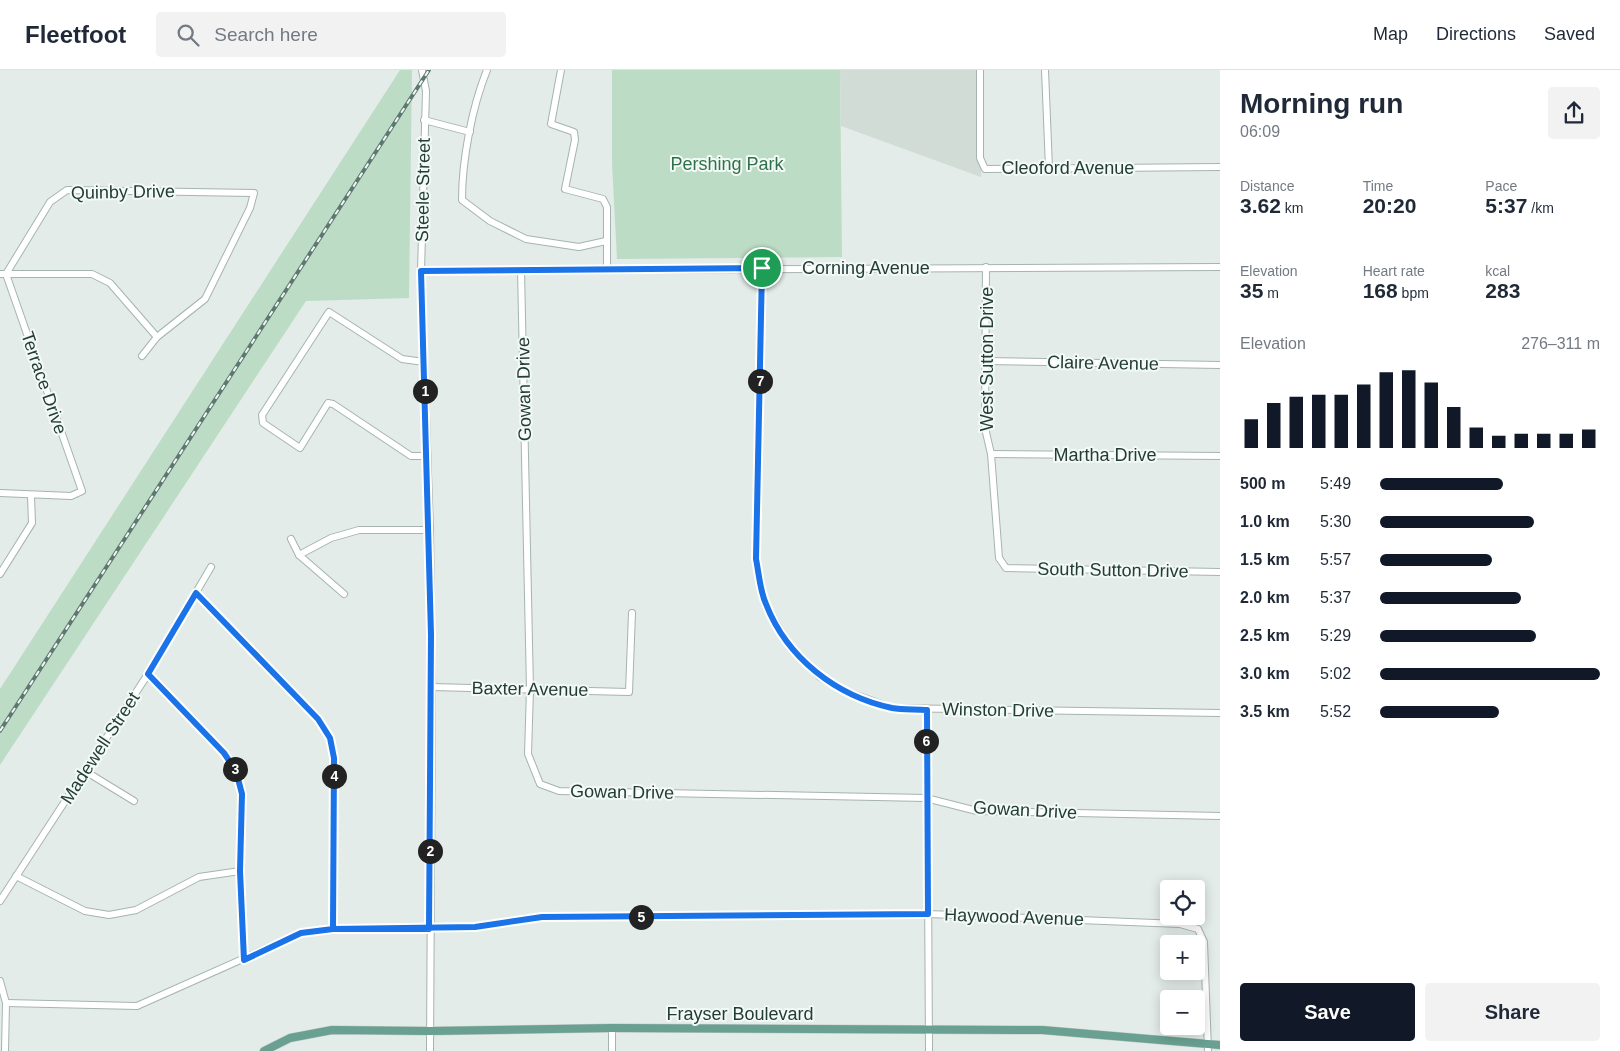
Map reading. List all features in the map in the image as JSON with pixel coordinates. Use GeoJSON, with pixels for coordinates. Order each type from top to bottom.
{"type":"FeatureCollection","features":[{"type":"Feature","properties":{"kind":"main road","name":"Frayser Boulevard"},"geometry":{"type":"LineString","coordinates":[[264,1051],[290,1038],[332,1030],[430,1031],[612,1028],[1042,1030],[1207,1048],[1220,1045]]}},
{"type":"Feature","properties":{"kind":"street","name":"Steele Street"},"geometry":{"type":"LineString","coordinates":[[422,70],[426,91],[421,271],[430,530],[432,687],[429,929],[430,1051]]}},
{"type":"Feature","properties":{"kind":"street"},"geometry":{"type":"LineString","coordinates":[[487,70],[470,132],[462,200],[490,221],[526,239],[579,247],[606,241]]}},
{"type":"Feature","properties":{"kind":"street"},"geometry":{"type":"LineString","coordinates":[[561,70],[552,124],[574,132],[575,140],[564,189],[603,199],[607,207],[607,269]]}},
{"type":"Feature","properties":{"kind":"street","name":"Cleoford Avenue"},"geometry":{"type":"LineString","coordinates":[[980,70],[980,158],[985,168],[1220,167]]}},
{"type":"Feature","properties":{"kind":"street"},"geometry":{"type":"LineString","coordinates":[[1045,70],[1049,168]]}},
{"type":"Feature","properties":{"kind":"street"},"geometry":{"type":"LineString","coordinates":[[424,120],[470,132]]}},
{"type":"Feature","properties":{"kind":"street","name":"Quinby Drive"},"geometry":{"type":"LineString","coordinates":[[3,274],[50,202],[67,190],[254,193],[250,208],[205,299],[157,337]]}},
{"type":"Feature","properties":{"kind":"street","name":"West Sutton Drive"},"geometry":{"type":"LineString","coordinates":[[986,267],[984,428],[991,454],[999,558],[1006,568]]}},
{"type":"Feature","properties":{"kind":"street","name":"Corning Avenue"},"geometry":{"type":"LineString","coordinates":[[421,271],[1220,267]]}},
{"type":"Feature","properties":{"kind":"street","name":"Winston Drive"},"geometry":{"type":"LineString","coordinates":[[762,268],[756,559],[765,604],[790,648],[820,677],[848,692],[892,708],[1220,713]]}},
{"type":"Feature","properties":{"kind":"street","name":"Gowan Drive"},"geometry":{"type":"LineString","coordinates":[[521,270],[530,689],[528,754],[532,769],[540,784],[559,791],[926,798],[977,811],[1220,816]]}},
{"type":"Feature","properties":{"kind":"street"},"geometry":{"type":"LineString","coordinates":[[3,274],[92,274],[110,283],[157,337],[142,356]]}},
{"type":"Feature","properties":{"kind":"street","name":"Terrace Drive"},"geometry":{"type":"LineString","coordinates":[[3,274],[82,491],[71,496],[31,496]]}},
{"type":"Feature","properties":{"kind":"street"},"geometry":{"type":"LineString","coordinates":[[424,362],[402,360],[328,312],[262,415],[263,423],[300,448],[328,403],[333,404],[411,456],[427,456]]}},
{"type":"Feature","properties":{"kind":"street","name":"Claire Avenue"},"geometry":{"type":"LineString","coordinates":[[985,361],[1220,365]]}},
{"type":"Feature","properties":{"kind":"street","name":"Martha Drive"},"geometry":{"type":"LineString","coordinates":[[991,454],[1220,456]]}},
{"type":"Feature","properties":{"kind":"street"},"geometry":{"type":"LineString","coordinates":[[0,493],[31,496],[32,523],[0,574]]}},
{"type":"Feature","properties":{"kind":"street"},"geometry":{"type":"LineString","coordinates":[[299,556],[331,538],[359,530],[430,530]]}},
{"type":"Feature","properties":{"kind":"street"},"geometry":{"type":"LineString","coordinates":[[291,538],[299,556],[344,594]]}},
{"type":"Feature","properties":{"kind":"street","name":"Madewell Street"},"geometry":{"type":"LineString","coordinates":[[0,901],[148,674],[211,567]]}},
{"type":"Feature","properties":{"kind":"street","name":"South Sutton Drive"},"geometry":{"type":"LineString","coordinates":[[1006,568],[1220,572]]}},
{"type":"Feature","properties":{"kind":"street"},"geometry":{"type":"LineString","coordinates":[[196,593],[318,719],[330,738],[334,758],[333,929]]}},
{"type":"Feature","properties":{"kind":"street","name":"Baxter Avenue"},"geometry":{"type":"LineString","coordinates":[[432,687],[629,692],[632,613]]}},
{"type":"Feature","properties":{"kind":"street"},"geometry":{"type":"LineString","coordinates":[[148,674],[224,753],[236,771],[242,794],[240,871],[244,960]]}},
{"type":"Feature","properties":{"kind":"street"},"geometry":{"type":"LineString","coordinates":[[927,710],[926,798],[930,1051]]}},
{"type":"Feature","properties":{"kind":"street"},"geometry":{"type":"LineString","coordinates":[[85,771],[134,801]]}},
{"type":"Feature","properties":{"kind":"street"},"geometry":{"type":"LineString","coordinates":[[16,876],[85,911],[109,915],[136,910],[199,877],[240,871]]}},
{"type":"Feature","properties":{"kind":"street","name":"Haywood Avenue"},"geometry":{"type":"LineString","coordinates":[[6,1003],[137,1006],[301,933],[333,929],[475,927],[542,917],[928,914],[1180,924],[1198,929],[1204,942],[1207,1048]]}},
{"type":"Feature","properties":{"kind":"street"},"geometry":{"type":"LineString","coordinates":[[0,981],[6,1003],[5,1051]]}},
{"type":"Feature","properties":{"kind":"street"},"geometry":{"type":"LineString","coordinates":[[612,1028],[612,1051]]}},
{"type":"Feature","properties":{"kind":"shaded area"},"geometry":{"type":"Polygon","coordinates":[[[840,70],[984,70],[981,177],[841,126],[840,70]]]}},
{"type":"Feature","properties":{"kind":"green space"},"geometry":{"type":"Polygon","coordinates":[[[400,70],[412,70],[409,298],[306,301],[0,765],[0,689],[400,70]]]}},
{"type":"Feature","properties":{"kind":"green space","name":"Pershing Park"},"geometry":{"type":"Polygon","coordinates":[[[612,70],[840,70],[842,257],[617,259],[612,163],[612,70]]]}},
{"type":"Feature","properties":{"kind":"railway"},"geometry":{"type":"LineString","coordinates":[[0,731],[429,70]]}},
{"type":"Feature","properties":{"kind":"route"},"geometry":{"type":"LineString","coordinates":[[762,268],[421,271],[430,530],[432,687],[429,929],[333,929],[301,933],[244,960],[240,871],[242,794],[236,771],[224,753],[148,674],[196,593],[318,719],[330,738],[334,758],[333,929],[381,929],[429,929],[475,927],[503,921],[542,917],[928,914],[927,710],[892,708],[848,692],[820,677],[790,648],[765,604],[756,559],[762,268]]}}]}
